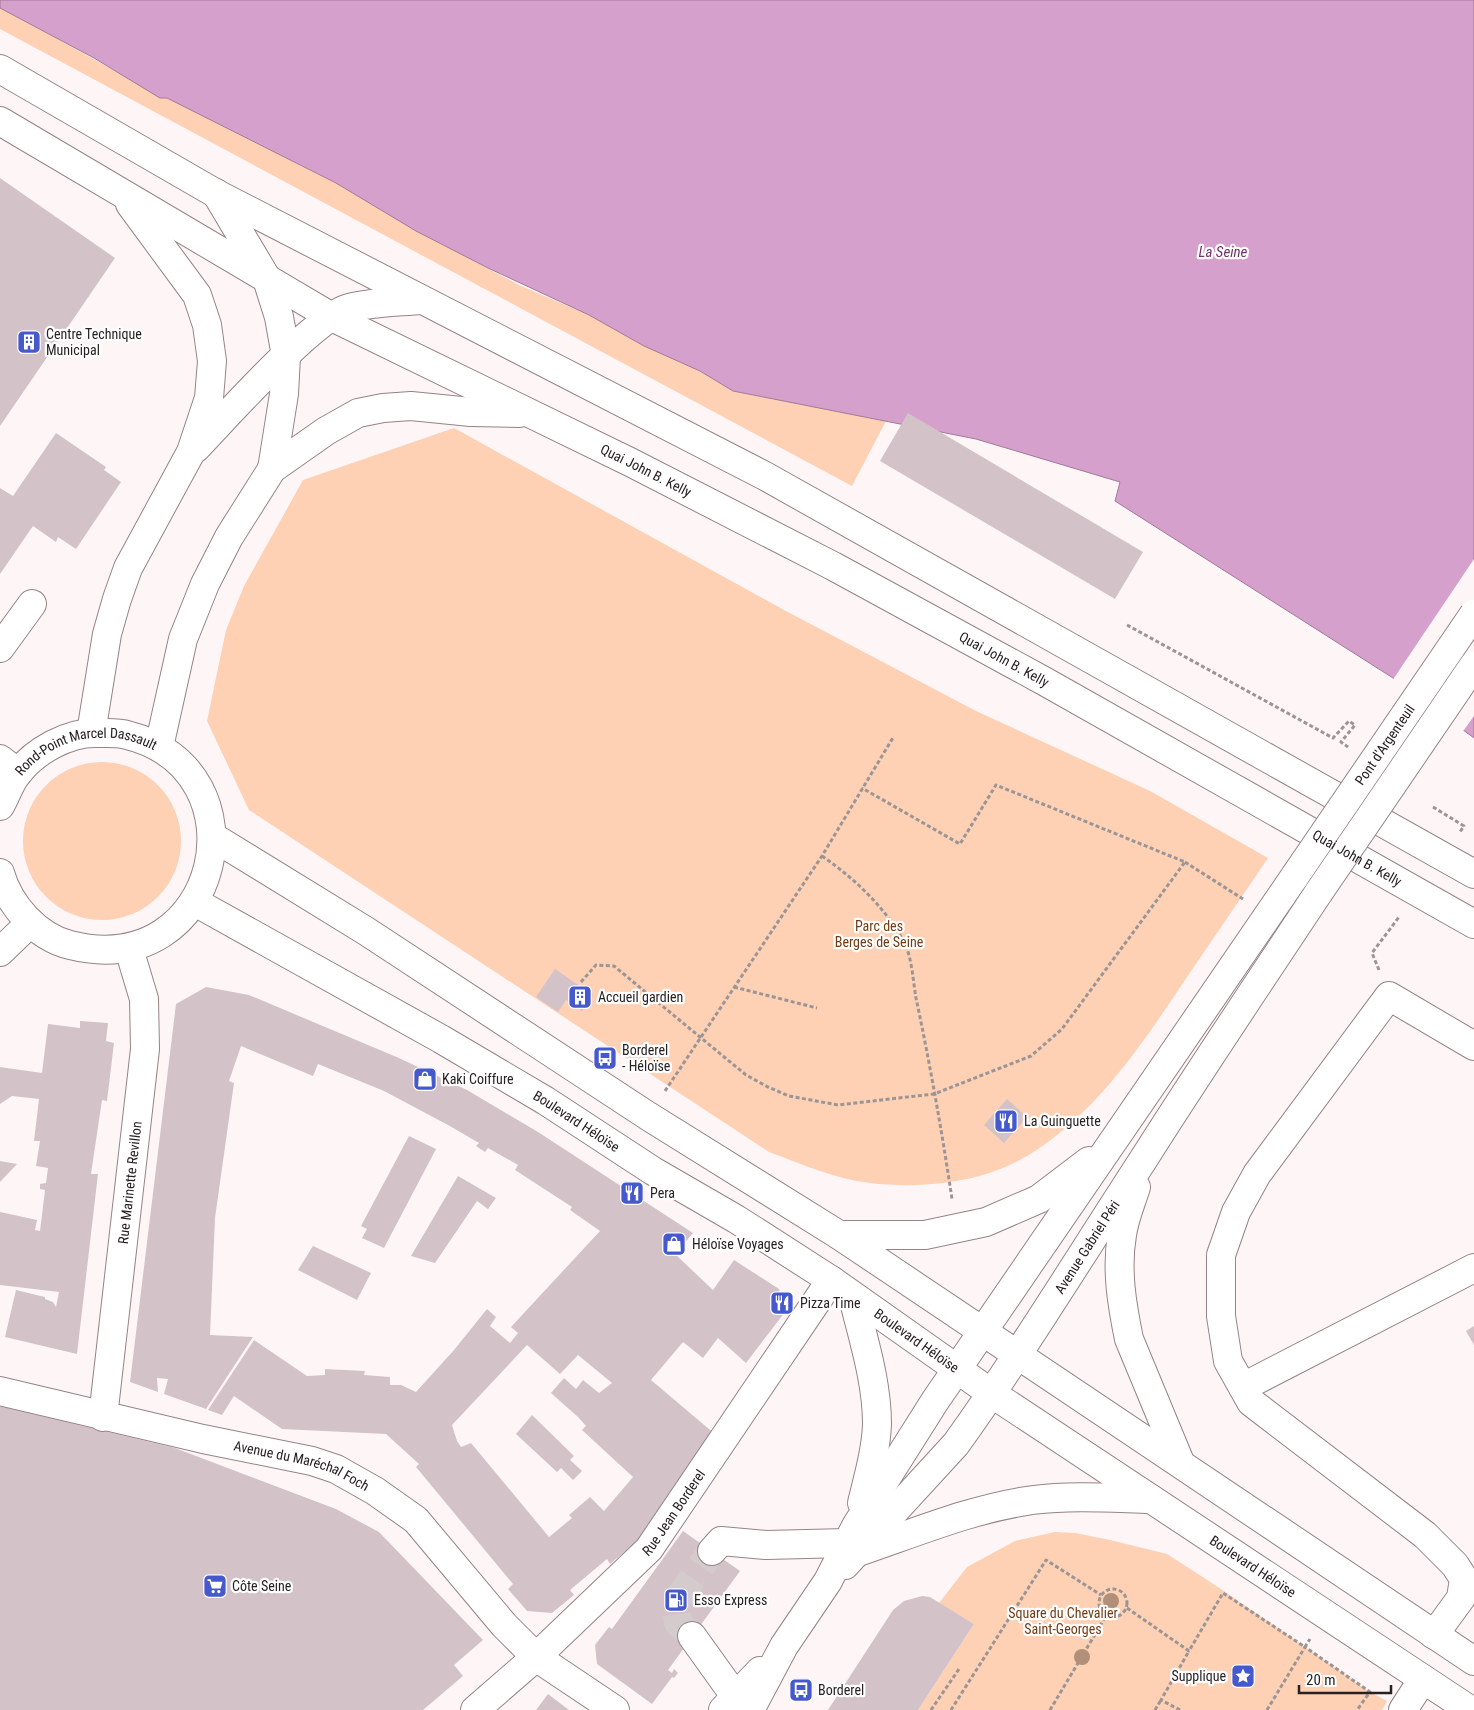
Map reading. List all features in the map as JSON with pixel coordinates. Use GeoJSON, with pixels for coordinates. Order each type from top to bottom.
{"type":"FeatureCollection","features":[{"type":"Feature","properties":{"kind":"main road"},"geometry":{"type":"LineString","coordinates":[[0,69],[215,193],[765,476],[1474,874]]}},
{"type":"Feature","properties":{"kind":"main road","name":"Quai John B. Kelly"},"geometry":{"type":"LineString","coordinates":[[0,121],[330,316],[525,413],[630,462],[833,566],[1044,681],[1474,924]]}},
{"type":"Feature","properties":{"kind":"main road"},"geometry":{"type":"LineString","coordinates":[[91,733],[106,634],[116,598],[132,560],[191,452],[209,398],[212,361],[207,325],[197,295],[122,193]]}},
{"type":"Feature","properties":{"kind":"main road"},"geometry":{"type":"LineString","coordinates":[[215,193],[267,279],[279,316],[286,356],[284,394],[272,469]]}},
{"type":"Feature","properties":{"kind":"main road"},"geometry":{"type":"LineString","coordinates":[[191,452],[286,356],[330,316],[349,308],[421,300]]}},
{"type":"Feature","properties":{"kind":"main road"},"geometry":{"type":"LineString","coordinates":[[159,747],[169,694],[186,630],[205,584],[229,537],[272,469],[326,431],[358,413],[383,408],[411,406],[471,412],[525,413]]}},
{"type":"Feature","properties":{"kind":"main road"},"geometry":{"type":"LineString","coordinates":[[0,648],[32,604]]}},
{"type":"Feature","properties":{"kind":"main road","name":"Pont d'Argenteuil"},"geometry":{"type":"LineString","coordinates":[[1295,876],[1474,614]]}},
{"type":"Feature","properties":{"kind":"main road","name":"Pont d'Argenteuil"},"geometry":{"type":"LineString","coordinates":[[1319,892],[1474,664]]}},
{"type":"Feature","properties":{"kind":"main road","name":"Rond-Point Marcel Dassault"},"geometry":{"type":"LineString","coordinates":[[0,806],[9,766],[63,740],[91,733],[126,734],[159,747],[186,770],[205,802],[212,837],[209,871],[195,902],[167,932],[129,949],[94,951],[60,942],[30,923],[4,890],[0,873]]}},
{"type":"Feature","properties":{"kind":"main road"},"geometry":{"type":"LineString","coordinates":[[212,837],[366,931],[648,1116],[840,1235],[1180,1462],[1474,1662]]}},
{"type":"Feature","properties":{"kind":"main road","name":"Avenue Gabriel Péri"},"geometry":{"type":"LineString","coordinates":[[736,1705],[784,1646],[828,1581],[982,1330],[1017,1282],[1111,1142],[1295,876]]}},
{"type":"Feature","properties":{"kind":"main road","name":"Avenue Gabriel Péri"},"geometry":{"type":"LineString","coordinates":[[854,1540],[956,1444],[1018,1354],[1144,1157],[1319,892]]}},
{"type":"Feature","properties":{"kind":"main road","name":"Boulevard Héloïse"},"geometry":{"type":"LineString","coordinates":[[195,902],[360,992],[546,1101],[631,1157],[736,1219],[831,1280],[956,1370],[1470,1710]]}},
{"type":"Feature","properties":{"kind":"main road"},"geometry":{"type":"LineString","coordinates":[[0,952],[30,923]]}},
{"type":"Feature","properties":{"kind":"main road","name":"Rue Marinette Revillon"},"geometry":{"type":"LineString","coordinates":[[103,1417],[144,1049],[144,999],[129,949]]}},
{"type":"Feature","properties":{"kind":"main road"},"geometry":{"type":"LineString","coordinates":[[1434,1635],[1461,1598],[1464,1579],[1455,1565],[1425,1535],[1251,1402],[1228,1360],[1221,1316],[1221,1255],[1236,1212],[1258,1174],[1389,996],[1474,1046]]}},
{"type":"Feature","properties":{"kind":"main road"},"geometry":{"type":"LineString","coordinates":[[840,1235],[925,1235],[986,1222],[1040,1199],[1111,1142]]}},
{"type":"Feature","properties":{"kind":"main road"},"geometry":{"type":"LineString","coordinates":[[1144,1157],[1122,1235],[1119,1278],[1129,1339],[1180,1462]]}},
{"type":"Feature","properties":{"kind":"main road"},"geometry":{"type":"LineString","coordinates":[[1243,1387],[1474,1268]]}},
{"type":"Feature","properties":{"kind":"main road","name":"Rue Jean Borderel"},"geometry":{"type":"LineString","coordinates":[[475,1710],[536,1657],[649,1549],[831,1280]]}},
{"type":"Feature","properties":{"kind":"main road"},"geometry":{"type":"LineString","coordinates":[[853,1297],[873,1379],[877,1426],[873,1457],[854,1540]]}},
{"type":"Feature","properties":{"kind":"main road","name":"Avenue du Maréchal Foch"},"geometry":{"type":"LineString","coordinates":[[0,1391],[203,1440],[312,1461],[336,1469],[375,1491],[416,1520],[504,1625],[536,1657],[615,1710]]}},
{"type":"Feature","properties":{"kind":"main road"},"geometry":{"type":"LineString","coordinates":[[712,1551],[721,1541],[766,1545],[854,1540],[1032,1500],[1074,1497],[1151,1498]]}},
{"type":"Feature","properties":{"kind":"main road"},"geometry":{"type":"LineString","coordinates":[[692,1636],[736,1705]]}},
{"type":"Feature","properties":{"kind":"main road"},"geometry":{"type":"LineString","coordinates":[[1403,1710],[1423,1679]]}},
{"type":"Feature","properties":{"kind":"path"},"geometry":{"type":"LineString","coordinates":[[1127,625],[1333,738],[1349,720],[1355,725],[1341,742],[1348,748]]}},
{"type":"Feature","properties":{"kind":"path"},"geometry":{"type":"LineString","coordinates":[[663,1094],[822,856],[894,736]]}},
{"type":"Feature","properties":{"kind":"path"},"geometry":{"type":"LineString","coordinates":[[862,788],[960,844],[996,785],[1185,862],[1252,904]]}},
{"type":"Feature","properties":{"kind":"path"},"geometry":{"type":"LineString","coordinates":[[822,856],[851,876],[870,895],[889,919],[905,945],[926,1043],[953,1205]]}},
{"type":"Feature","properties":{"kind":"path"},"geometry":{"type":"LineString","coordinates":[[581,982],[596,965],[614,966],[702,1036],[746,1075],[789,1096],[838,1105],[934,1094],[1031,1056],[1062,1029],[1185,862]]}},
{"type":"Feature","properties":{"kind":"path"},"geometry":{"type":"LineString","coordinates":[[1389,996],[1372,952],[1418,892]]}},
{"type":"Feature","properties":{"kind":"path"},"geometry":{"type":"LineString","coordinates":[[734,987],[817,1008]]}},
{"type":"Feature","properties":{"kind":"path"},"geometry":{"type":"LineString","coordinates":[[952,1710],[1046,1560],[1101,1595]]}},
{"type":"Feature","properties":{"kind":"path"},"geometry":{"type":"LineString","coordinates":[[1108,1589],[1118,1589],[1127,1599],[1126,1608],[1116,1617],[1106,1616],[1098,1604],[1101,1595],[1108,1589]]}},
{"type":"Feature","properties":{"kind":"path"},"geometry":{"type":"LineString","coordinates":[[1155,1710],[1223,1593],[1370,1692],[1357,1710]]}},
{"type":"Feature","properties":{"kind":"path"},"geometry":{"type":"LineString","coordinates":[[1126,1608],[1189,1651]]}},
{"type":"Feature","properties":{"kind":"path"},"geometry":{"type":"LineString","coordinates":[[1050,1710],[1106,1616]]}},
{"type":"Feature","properties":{"kind":"path"},"geometry":{"type":"LineString","coordinates":[[1266,1710],[1305,1647]]}},
{"type":"Feature","properties":{"kind":"path"},"geometry":{"type":"LineString","coordinates":[[931,1710],[959,1669]]}},
{"type":"Feature","properties":{"kind":"path"},"geometry":{"type":"LineString","coordinates":[[1161,1700],[1180,1710]]}},
{"type":"Feature","properties":{"kind":"green space"},"geometry":{"type":"Polygon","coordinates":[[[0,7],[151,91],[160,98],[167,98],[336,183],[425,235],[521,286],[589,315],[700,371],[733,391],[886,421],[852,486],[0,29],[0,7]]]}},
{"type":"Feature","properties":{"kind":"green space","name":"Parc des Berges de Seine"},"geometry":{"type":"Polygon","coordinates":[[[454,428],[784,610],[976,711],[1150,791],[1268,858],[1133,1055],[1095,1100],[1074,1121],[1027,1156],[1009,1165],[971,1178],[951,1182],[910,1185],[870,1183],[831,1175],[806,1166],[769,1152],[249,810],[207,721],[226,630],[244,586],[303,480],[454,428]]]}},
{"type":"Feature","properties":{"kind":"green space"},"geometry":{"type":"Polygon","coordinates":[[[102,762],[132,768],[158,785],[175,811],[181,841],[175,871],[158,897],[132,914],[102,920],[72,914],[46,897],[29,871],[23,841],[29,811],[46,785],[72,768],[102,762]]]}},
{"type":"Feature","properties":{"kind":"green space","name":"Square du Chevalier Saint-Georges"},"geometry":{"type":"Polygon","coordinates":[[[1055,1532],[1075,1533],[1167,1554],[1370,1692],[1387,1701],[1382,1710],[918,1710],[974,1624],[939,1603],[967,1567],[1015,1541],[1055,1532]]]}},
{"type":"Feature","properties":{"kind":"water","name":"La Seine"},"geometry":{"type":"Polygon","coordinates":[[[0,0],[1474,0],[1474,738],[1393,678],[1115,501],[1120,482],[976,439],[733,391],[700,371],[644,346],[589,315],[488,268],[416,231],[336,183],[167,98],[160,98],[94,58],[0,8],[0,0]]]}},
{"type":"Feature","properties":{"kind":"pier"},"geometry":{"type":"Polygon","coordinates":[[[1474,559],[1474,716],[1461,734],[1392,681],[1474,559]]]}},
{"type":"Feature","properties":{"kind":"building","name":"Centre Technique Municipal"},"geometry":{"type":"Polygon","coordinates":[[[0,178],[115,258],[0,426],[0,178]]]}},
{"type":"Feature","properties":{"kind":"building"},"geometry":{"type":"Polygon","coordinates":[[[908,413],[1143,552],[1115,599],[880,461],[908,413]]]}},
{"type":"Feature","properties":{"kind":"building"},"geometry":{"type":"Polygon","coordinates":[[[56,433],[106,467],[104,470],[121,482],[76,549],[58,537],[56,542],[33,526],[0,574],[0,488],[13,496],[56,433]]]}},
{"type":"Feature","properties":{"kind":"building"},"geometry":{"type":"Polygon","coordinates":[[[555,969],[593,995],[582,1011],[566,1000],[558,1012],[536,997],[555,969]]]}},
{"type":"Feature","properties":{"kind":"building"},"geometry":{"type":"Polygon","coordinates":[[[206,987],[249,995],[399,1058],[467,1090],[538,1132],[693,1233],[675,1254],[713,1290],[734,1260],[779,1289],[785,1312],[746,1363],[718,1338],[703,1358],[683,1342],[651,1380],[716,1435],[654,1522],[637,1541],[610,1564],[607,1559],[570,1590],[574,1595],[552,1613],[527,1611],[508,1589],[513,1584],[416,1467],[419,1464],[386,1434],[282,1429],[234,1396],[222,1415],[208,1410],[254,1340],[307,1376],[325,1375],[325,1369],[365,1371],[364,1375],[390,1377],[390,1385],[401,1385],[416,1392],[454,1350],[487,1309],[496,1317],[490,1326],[510,1343],[518,1333],[511,1327],[600,1231],[570,1210],[572,1207],[515,1170],[518,1165],[488,1148],[485,1152],[476,1146],[479,1143],[384,1091],[318,1064],[313,1076],[241,1046],[229,1081],[234,1083],[215,1218],[210,1335],[253,1337],[206,1409],[164,1394],[168,1379],[157,1378],[158,1392],[130,1382],[176,1004],[206,987]],[[527,1345],[452,1425],[461,1447],[471,1443],[549,1537],[572,1518],[569,1515],[590,1497],[604,1511],[633,1477],[582,1430],[586,1426],[551,1393],[564,1378],[576,1389],[583,1380],[599,1393],[612,1383],[578,1355],[560,1374],[527,1345]]]}},
{"type":"Feature","properties":{"kind":"building"},"geometry":{"type":"Polygon","coordinates":[[[80,1021],[108,1023],[106,1041],[114,1043],[107,1101],[102,1100],[91,1174],[98,1174],[77,1354],[5,1337],[16,1290],[45,1297],[45,1299],[53,1302],[56,1307],[59,1292],[0,1285],[0,1212],[37,1220],[35,1230],[40,1231],[45,1190],[40,1189],[40,1184],[46,1183],[48,1168],[36,1166],[40,1141],[34,1141],[39,1099],[12,1096],[0,1104],[0,1067],[42,1073],[48,1024],[80,1028],[80,1021]]]}},
{"type":"Feature","properties":{"kind":"building","name":"La Guinguette"},"geometry":{"type":"Polygon","coordinates":[[[1007,1099],[1027,1117],[1004,1143],[984,1125],[1007,1099]]]}},
{"type":"Feature","properties":{"kind":"building"},"geometry":{"type":"Polygon","coordinates":[[[409,1136],[436,1149],[384,1248],[362,1238],[367,1229],[361,1226],[409,1136]]]}},
{"type":"Feature","properties":{"kind":"building"},"geometry":{"type":"Polygon","coordinates":[[[0,1161],[17,1164],[0,1182],[0,1161]]]}},
{"type":"Feature","properties":{"kind":"building"},"geometry":{"type":"Polygon","coordinates":[[[458,1176],[496,1198],[488,1209],[477,1201],[435,1263],[411,1256],[458,1176]]]}},
{"type":"Feature","properties":{"kind":"building"},"geometry":{"type":"Polygon","coordinates":[[[313,1246],[371,1273],[357,1300],[298,1270],[313,1246]]]}},
{"type":"Feature","properties":{"kind":"building"},"geometry":{"type":"Polygon","coordinates":[[[1474,1326],[1474,1345],[1466,1331],[1474,1326]]]}},
{"type":"Feature","properties":{"kind":"building","name":"Côte Seine"},"geometry":{"type":"Polygon","coordinates":[[[0,1406],[175,1448],[336,1509],[379,1532],[483,1640],[454,1665],[463,1676],[423,1710],[0,1710],[0,1406]]]}},
{"type":"Feature","properties":{"kind":"building"},"geometry":{"type":"Polygon","coordinates":[[[532,1415],[574,1456],[570,1460],[582,1471],[573,1480],[561,1468],[557,1472],[516,1434],[532,1415]]]}},
{"type":"Feature","properties":{"kind":"building","name":"Esso Express"},"geometry":{"type":"Polygon","coordinates":[[[683,1531],[740,1571],[668,1670],[672,1673],[674,1669],[678,1673],[674,1678],[672,1677],[652,1704],[597,1664],[595,1645],[609,1627],[612,1629],[683,1531]]]}},
{"type":"Feature","properties":{"kind":"building"},"geometry":{"type":"Polygon","coordinates":[[[922,1596],[930,1597],[974,1624],[918,1710],[828,1710],[893,1610],[904,1601],[922,1596]]]}},
{"type":"Feature","properties":{"kind":"building"},"geometry":{"type":"Polygon","coordinates":[[[548,1694],[569,1710],[536,1710],[548,1694]]]}},
{"type":"Feature","properties":{"kind":"tunnel"},"geometry":{"type":"LineString","coordinates":[[692,1636],[678,1623],[675,1603],[712,1551]]}},
{"type":"Feature","properties":{"kind":"place","name":"Centre Technique Municipal"},"geometry":{"type":"Point","coordinates":[29,342]}},
{"type":"Feature","properties":{"kind":"place","name":"Accueil gardien"},"geometry":{"type":"Point","coordinates":[580,997]}},
{"type":"Feature","properties":{"kind":"place","name":"Borderel - Héloïse"},"geometry":{"type":"Point","coordinates":[605,1058]}},
{"type":"Feature","properties":{"kind":"place","name":"Kaki Coiffure"},"geometry":{"type":"Point","coordinates":[425,1079]}},
{"type":"Feature","properties":{"kind":"place","name":"La Guinguette"},"geometry":{"type":"Point","coordinates":[1006,1121]}},
{"type":"Feature","properties":{"kind":"place","name":"Pera"},"geometry":{"type":"Point","coordinates":[632,1193]}},
{"type":"Feature","properties":{"kind":"place","name":"Héloïse Voyages"},"geometry":{"type":"Point","coordinates":[674,1244]}},
{"type":"Feature","properties":{"kind":"place","name":"Pizza Time"},"geometry":{"type":"Point","coordinates":[782,1303]}},
{"type":"Feature","properties":{"kind":"place","name":"Côte Seine"},"geometry":{"type":"Point","coordinates":[215,1586]}},
{"type":"Feature","properties":{"kind":"place","name":"Esso Express"},"geometry":{"type":"Point","coordinates":[676,1600]}},
{"type":"Feature","properties":{"kind":"place","name":"Supplique"},"geometry":{"type":"Point","coordinates":[1243,1676]}},
{"type":"Feature","properties":{"kind":"place","name":"Borderel"},"geometry":{"type":"Point","coordinates":[801,1690]}}]}
